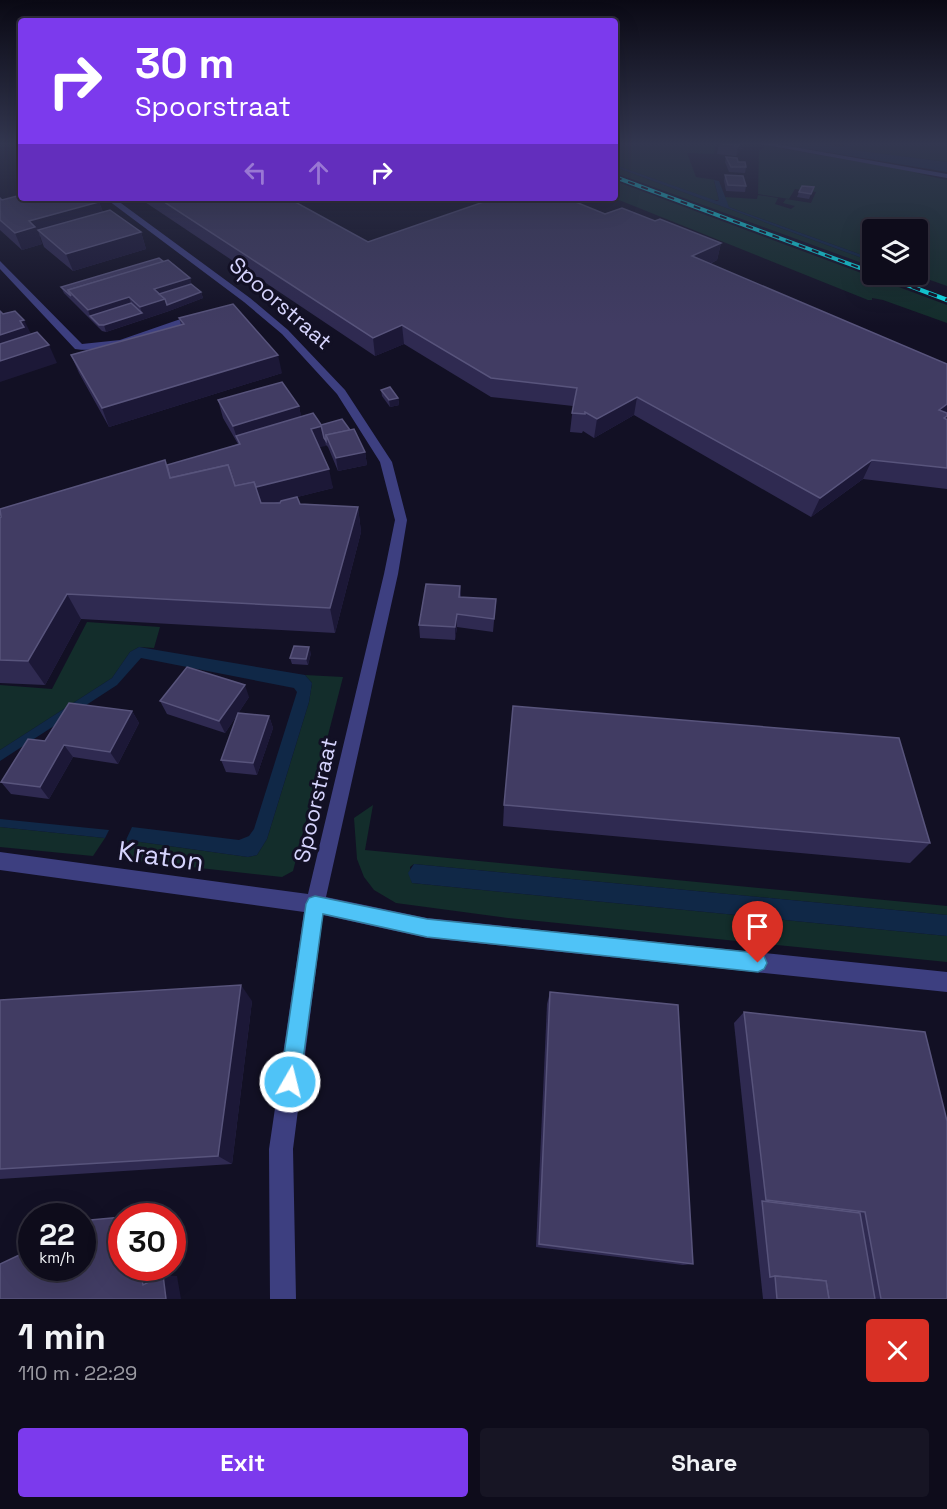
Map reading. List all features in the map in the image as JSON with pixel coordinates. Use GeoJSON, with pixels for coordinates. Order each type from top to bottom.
{"type":"FeatureCollection","features":[{"type":"Feature","properties":{"kind":"street","name":"Spoorstraat"},"geometry":{"type":"LineString","coordinates":[[117,205],[241,302],[285,332],[341,392],[386,462],[401,520],[392,574],[315,904],[281,1149],[283,1299]]}},
{"type":"Feature","properties":{"kind":"street"},"geometry":{"type":"LineString","coordinates":[[0,264],[79,347],[94,349],[111,346],[213,311]]}},
{"type":"Feature","properties":{"kind":"street","name":"Kraton"},"geometry":{"type":"LineString","coordinates":[[0,861],[315,904]]}},
{"type":"Feature","properties":{"kind":"street"},"geometry":{"type":"LineString","coordinates":[[315,904],[427,928],[947,982]]}},
{"type":"Feature","properties":{"kind":"green space"},"geometry":{"type":"Polygon","coordinates":[[[630,205],[678,205],[862,273],[862,285],[893,285],[947,305],[947,323],[883,300],[872,298],[872,300],[630,205]]]}},
{"type":"Feature","properties":{"kind":"green space"},"geometry":{"type":"Polygon","coordinates":[[[702,205],[717,205],[862,258],[862,263],[702,205]]]}},
{"type":"Feature","properties":{"kind":"green space"},"geometry":{"type":"Polygon","coordinates":[[[728,205],[777,205],[791,209],[795,206],[789,205],[947,205],[947,286],[928,279],[928,219],[862,219],[862,255],[729,207],[728,205]]]}},
{"type":"Feature","properties":{"kind":"green space"},"geometry":{"type":"Polygon","coordinates":[[[87,622],[160,627],[154,648],[139,647],[130,652],[112,678],[0,750],[0,685],[52,689],[87,622]]]}},
{"type":"Feature","properties":{"kind":"green space"},"geometry":{"type":"Polygon","coordinates":[[[305,675],[343,677],[293,871],[282,877],[128,860],[123,850],[126,840],[248,857],[257,855],[267,839],[309,702],[312,683],[305,675]]]}},
{"type":"Feature","properties":{"kind":"green space"},"geometry":{"type":"Polygon","coordinates":[[[373,805],[365,850],[947,906],[947,915],[414,864],[410,867],[412,883],[947,936],[947,962],[508,918],[396,903],[374,890],[364,877],[357,859],[354,818],[373,805]]]}},
{"type":"Feature","properties":{"kind":"green space"},"geometry":{"type":"Polygon","coordinates":[[[0,827],[105,838],[93,856],[0,847],[0,827]]]}},
{"type":"Feature","properties":{"kind":"water"},"geometry":{"type":"Polygon","coordinates":[[[717,205],[728,205],[729,207],[862,255],[862,258],[717,205]]]}},
{"type":"Feature","properties":{"kind":"water"},"geometry":{"type":"Polygon","coordinates":[[[139,647],[305,675],[312,683],[309,702],[267,839],[257,855],[248,857],[126,840],[132,827],[239,840],[249,836],[254,829],[297,692],[294,688],[141,658],[117,685],[0,761],[0,750],[112,678],[130,652],[139,647]]]}},
{"type":"Feature","properties":{"kind":"water"},"geometry":{"type":"Polygon","coordinates":[[[0,819],[109,830],[105,838],[0,827],[0,819]]]}},
{"type":"Feature","properties":{"kind":"water"},"geometry":{"type":"Polygon","coordinates":[[[414,864],[947,915],[947,936],[412,883],[408,873],[414,864]]]}},
{"type":"Feature","properties":{"kind":"building"},"geometry":{"type":"Polygon","coordinates":[[[0,205],[89,205],[29,221],[35,227],[15,233],[0,220],[0,205]]]}},
{"type":"Feature","properties":{"kind":"building"},"geometry":{"type":"Polygon","coordinates":[[[168,205],[300,205],[368,242],[476,205],[582,205],[605,214],[622,208],[655,221],[660,219],[721,243],[692,256],[947,364],[947,404],[939,410],[947,413],[944,418],[947,420],[947,468],[872,460],[820,498],[637,397],[597,419],[585,412],[585,414],[572,413],[577,388],[491,378],[402,325],[373,338],[168,205]]]}},
{"type":"Feature","properties":{"kind":"building"},"geometry":{"type":"Polygon","coordinates":[[[110,210],[141,232],[66,254],[38,230],[110,210]]]}},
{"type":"Feature","properties":{"kind":"building"},"geometry":{"type":"Polygon","coordinates":[[[159,258],[164,262],[68,290],[71,296],[61,287],[159,258]]]}},
{"type":"Feature","properties":{"kind":"building"},"geometry":{"type":"Polygon","coordinates":[[[168,260],[190,278],[154,289],[165,299],[140,307],[129,297],[88,310],[68,290],[168,260]]]}},
{"type":"Feature","properties":{"kind":"building"},"geometry":{"type":"Polygon","coordinates":[[[191,284],[201,292],[167,305],[165,299],[159,294],[191,284]]]}},
{"type":"Feature","properties":{"kind":"building"},"geometry":{"type":"Polygon","coordinates":[[[131,303],[142,313],[104,325],[99,325],[90,316],[131,303]]]}},
{"type":"Feature","properties":{"kind":"building"},"geometry":{"type":"Polygon","coordinates":[[[233,304],[278,355],[102,408],[71,355],[184,324],[179,318],[233,304]]]}},
{"type":"Feature","properties":{"kind":"building"},"geometry":{"type":"Polygon","coordinates":[[[0,311],[3,314],[15,311],[24,320],[20,321],[24,327],[0,335],[0,311]]]}},
{"type":"Feature","properties":{"kind":"building"},"geometry":{"type":"Polygon","coordinates":[[[37,332],[49,345],[0,361],[0,344],[37,332]]]}},
{"type":"Feature","properties":{"kind":"building"},"geometry":{"type":"Polygon","coordinates":[[[282,382],[299,406],[233,426],[218,400],[282,382]]]}},
{"type":"Feature","properties":{"kind":"building"},"geometry":{"type":"Polygon","coordinates":[[[390,387],[398,398],[389,400],[381,390],[390,387]]]}},
{"type":"Feature","properties":{"kind":"building"},"geometry":{"type":"Polygon","coordinates":[[[313,413],[322,426],[311,429],[329,469],[256,487],[254,482],[235,486],[228,465],[170,478],[167,465],[240,444],[236,436],[313,413]]]}},
{"type":"Feature","properties":{"kind":"building"},"geometry":{"type":"Polygon","coordinates":[[[342,419],[350,430],[326,435],[326,441],[321,425],[342,419]]]}},
{"type":"Feature","properties":{"kind":"building"},"geometry":{"type":"Polygon","coordinates":[[[354,429],[365,452],[336,458],[326,435],[354,429]]]}},
{"type":"Feature","properties":{"kind":"building"},"geometry":{"type":"Polygon","coordinates":[[[165,460],[170,478],[228,465],[235,486],[254,482],[261,503],[280,503],[297,497],[300,504],[358,507],[330,608],[67,594],[28,661],[0,660],[0,509],[165,460]]]}},
{"type":"Feature","properties":{"kind":"building"},"geometry":{"type":"Polygon","coordinates":[[[426,584],[460,586],[459,597],[496,599],[494,619],[457,614],[455,627],[419,625],[426,584]]]}},
{"type":"Feature","properties":{"kind":"building"},"geometry":{"type":"Polygon","coordinates":[[[294,646],[309,647],[306,659],[290,658],[294,646]]]}},
{"type":"Feature","properties":{"kind":"building"},"geometry":{"type":"Polygon","coordinates":[[[187,667],[245,685],[219,721],[160,701],[187,667]]]}},
{"type":"Feature","properties":{"kind":"building"},"geometry":{"type":"Polygon","coordinates":[[[69,703],[132,711],[110,752],[64,745],[40,787],[1,782],[28,739],[45,741],[69,703]]]}},
{"type":"Feature","properties":{"kind":"building"},"geometry":{"type":"Polygon","coordinates":[[[513,706],[899,738],[930,843],[504,805],[513,706]]]}},
{"type":"Feature","properties":{"kind":"building"},"geometry":{"type":"Polygon","coordinates":[[[238,713],[269,716],[253,763],[221,760],[238,713]]]}},
{"type":"Feature","properties":{"kind":"building"},"geometry":{"type":"Polygon","coordinates":[[[241,985],[218,1156],[0,1169],[0,1000],[241,985]]]}},
{"type":"Feature","properties":{"kind":"building"},"geometry":{"type":"Polygon","coordinates":[[[550,992],[678,1005],[693,1264],[539,1244],[550,992]]]}},
{"type":"Feature","properties":{"kind":"building"},"geometry":{"type":"Polygon","coordinates":[[[744,1012],[925,1032],[947,1121],[947,1299],[881,1299],[865,1212],[766,1200],[744,1012]]]}},
{"type":"Feature","properties":{"kind":"building"},"geometry":{"type":"Polygon","coordinates":[[[762,1201],[860,1213],[875,1299],[829,1299],[826,1281],[770,1277],[762,1201]]]}},
{"type":"Feature","properties":{"kind":"building"},"geometry":{"type":"Polygon","coordinates":[[[108,1218],[108,1281],[142,1281],[143,1285],[151,1281],[164,1281],[166,1299],[0,1299],[0,1264],[18,1256],[18,1281],[96,1281],[96,1219],[108,1218]]]}},
{"type":"Feature","properties":{"kind":"building"},"geometry":{"type":"Polygon","coordinates":[[[775,1276],[826,1281],[829,1299],[777,1299],[775,1276]]]}},
{"type":"Feature","properties":{"kind":"railway"},"geometry":{"type":"LineString","coordinates":[[689,205],[862,269]]}},
{"type":"Feature","properties":{"kind":"railway"},"geometry":{"type":"LineString","coordinates":[[907,285],[947,300]]}},
{"type":"Feature","properties":{"kind":"route"},"geometry":{"type":"LineString","coordinates":[[290,1082],[315,904],[427,928],[758,963]]}}]}
